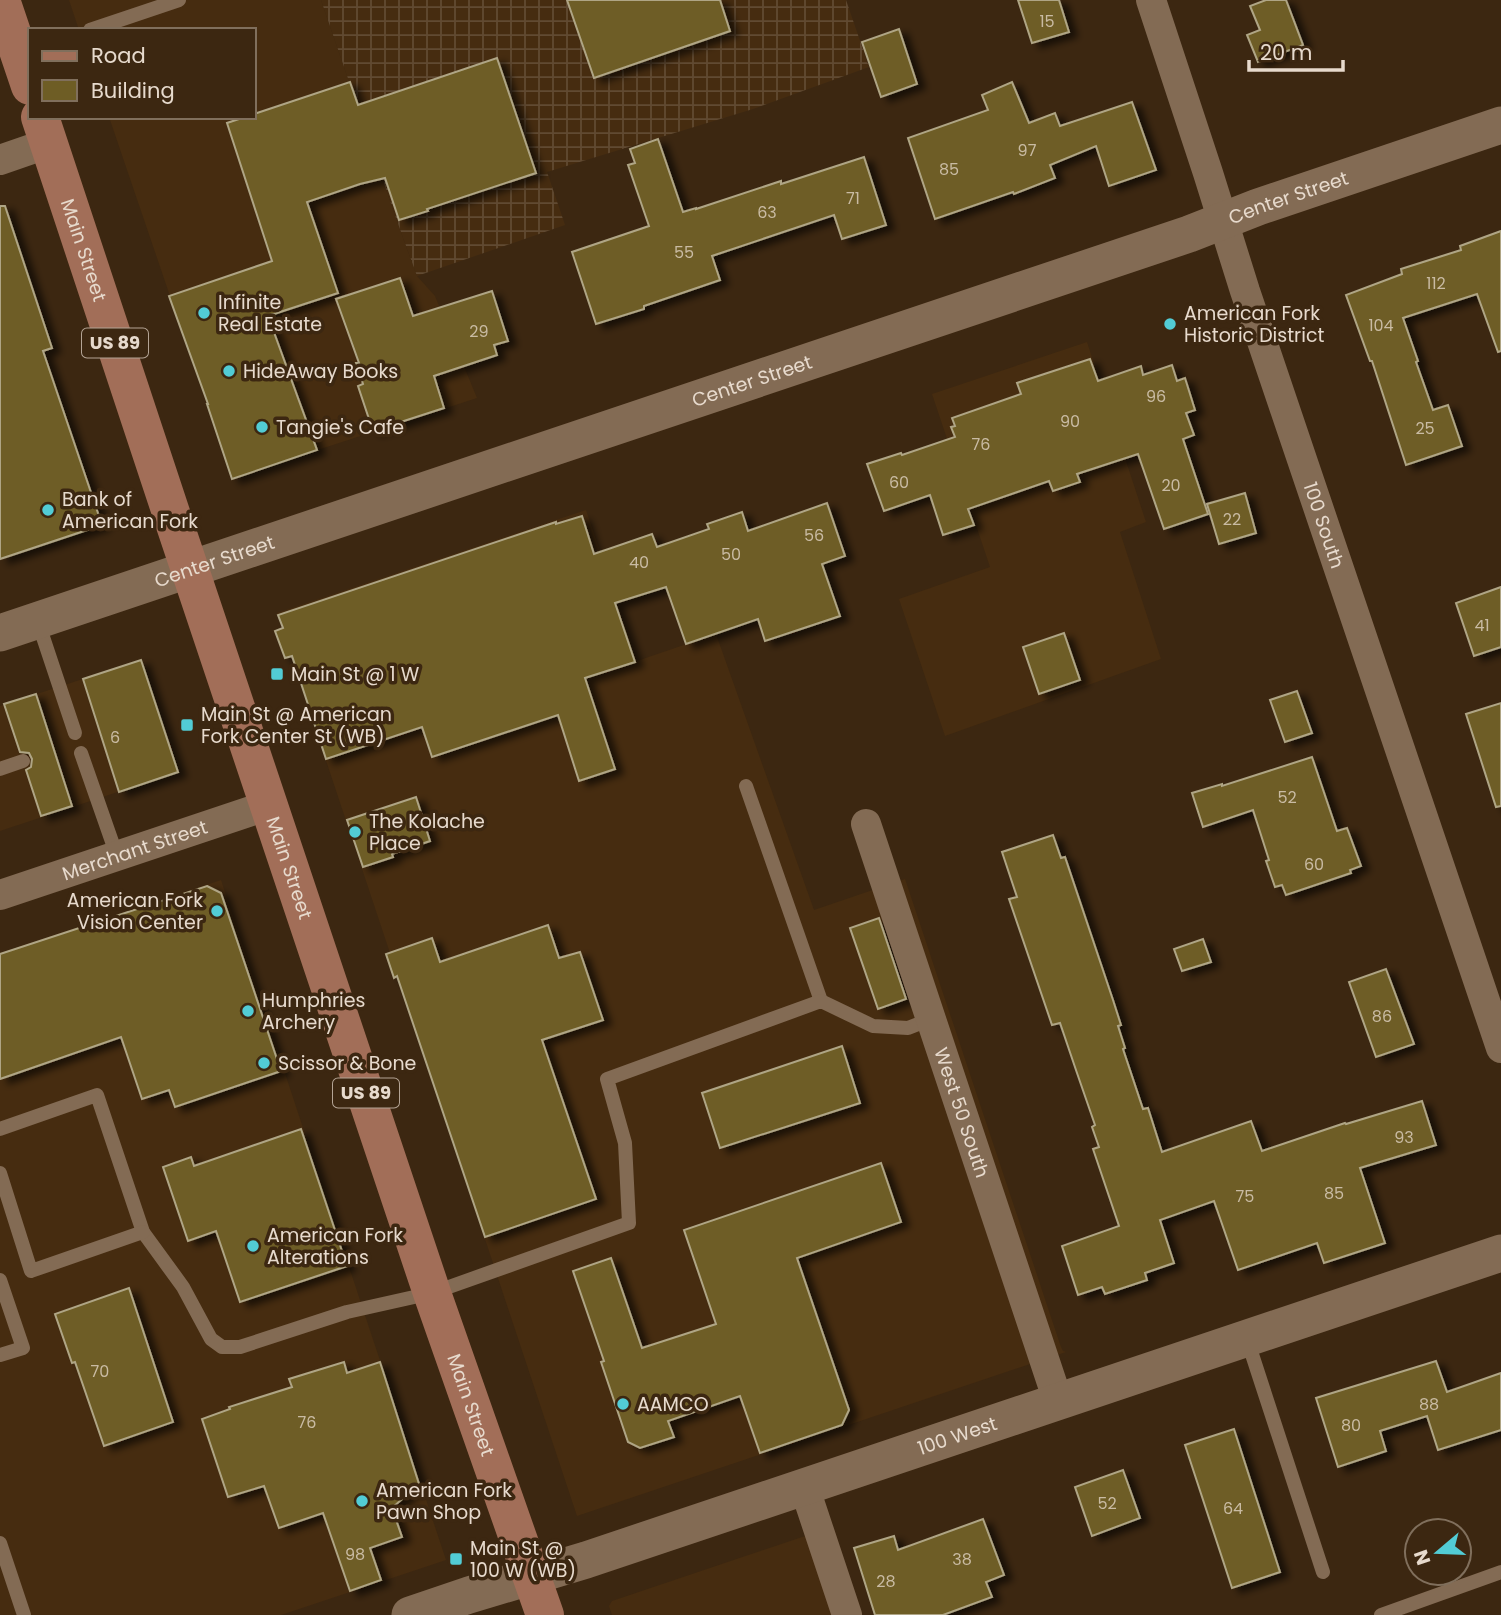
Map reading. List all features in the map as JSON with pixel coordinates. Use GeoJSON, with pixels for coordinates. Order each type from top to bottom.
{"type":"FeatureCollection","features":[{"type":"Feature","properties":{"kind":"main road"},"geometry":{"type":"LineString","coordinates":[[1,0],[26,63]]}},
{"type":"Feature","properties":{"kind":"main road","name":"Main Street"},"geometry":{"type":"LineString","coordinates":[[45,130],[432,1293],[545,1615]]}},
{"type":"Feature","properties":{"kind":"street","name":"100 South"},"geometry":{"type":"LineString","coordinates":[[1151,0],[1245,291],[1501,1048]]}},
{"type":"Feature","properties":{"kind":"street","name":"Center Street"},"geometry":{"type":"LineString","coordinates":[[0,633],[1189,234],[1270,202],[1501,125]]}},
{"type":"Feature","properties":{"kind":"street"},"geometry":{"type":"LineString","coordinates":[[0,159],[45,130]]}},
{"type":"Feature","properties":{"kind":"street","name":"Merchant Street"},"geometry":{"type":"LineString","coordinates":[[0,895],[269,805]]}},
{"type":"Feature","properties":{"kind":"street","name":"West 50 South"},"geometry":{"type":"LineString","coordinates":[[866,824],[1058,1401]]}},
{"type":"Feature","properties":{"kind":"street","name":"100 West"},"geometry":{"type":"LineString","coordinates":[[410,1615],[532,1577],[1501,1253]]}},
{"type":"Feature","properties":{"kind":"street"},"geometry":{"type":"LineString","coordinates":[[804,1486],[847,1615]]}},
{"type":"Feature","properties":{"kind":"lane"},"geometry":{"type":"LineString","coordinates":[[96,28],[178,0]]}},
{"type":"Feature","properties":{"kind":"lane"},"geometry":{"type":"LineString","coordinates":[[38,621],[75,733]]}},
{"type":"Feature","properties":{"kind":"lane"},"geometry":{"type":"LineString","coordinates":[[81,753],[117,856]]}},
{"type":"Feature","properties":{"kind":"lane"},"geometry":{"type":"LineString","coordinates":[[0,769],[23,761]]}},
{"type":"Feature","properties":{"kind":"lane"},"geometry":{"type":"LineString","coordinates":[[746,786],[821,1001],[873,1026],[908,1028],[930,1019]]}},
{"type":"Feature","properties":{"kind":"lane"},"geometry":{"type":"LineString","coordinates":[[0,1129],[97,1095],[143,1232],[183,1287],[211,1339],[222,1347],[240,1348],[347,1312],[432,1293],[629,1223],[625,1143],[607,1079],[821,1001]]}},
{"type":"Feature","properties":{"kind":"lane"},"geometry":{"type":"LineString","coordinates":[[0,1173],[31,1271],[143,1232]]}},
{"type":"Feature","properties":{"kind":"lane"},"geometry":{"type":"LineString","coordinates":[[0,1280],[23,1348],[0,1355]]}},
{"type":"Feature","properties":{"kind":"lane"},"geometry":{"type":"LineString","coordinates":[[1247,1338],[1323,1572]]}},
{"type":"Feature","properties":{"kind":"lane"},"geometry":{"type":"LineString","coordinates":[[0,1543],[24,1615]]}},
{"type":"Feature","properties":{"kind":"lane"},"geometry":{"type":"LineString","coordinates":[[1381,1615],[1501,1572]]}},
{"type":"Feature","properties":{"kind":"shaded area"},"geometry":{"type":"Polygon","coordinates":[[[69,0],[321,0],[417,276],[435,296],[477,398],[232,478],[110,119],[256,119],[256,28],[78,28],[69,0]]]}},
{"type":"Feature","properties":{"kind":"shaded area"},"geometry":{"type":"Polygon","coordinates":[[[321,0],[846,0],[869,67],[753,109],[547,172],[565,225],[417,276],[321,0]]]}},
{"type":"Feature","properties":{"kind":"shaded area"},"geometry":{"type":"Polygon","coordinates":[[[1087,342],[1146,522],[1120,532],[1161,659],[945,736],[899,599],[990,567],[932,394],[1087,342]]]}},
{"type":"Feature","properties":{"kind":"shaded area"},"geometry":{"type":"Polygon","coordinates":[[[586,510],[637,661],[716,634],[814,910],[905,879],[1061,1347],[1066,1352],[577,1516],[277,613],[586,510]]]}},
{"type":"Feature","properties":{"kind":"shaded area"},"geometry":{"type":"Polygon","coordinates":[[[141,660],[178,772],[0,831],[0,706],[141,660]]]}},
{"type":"Feature","properties":{"kind":"shaded area"},"geometry":{"type":"Polygon","coordinates":[[[221,880],[446,1560],[281,1615],[0,1615],[0,953],[221,880]]]}},
{"type":"Feature","properties":{"kind":"shaded area"},"geometry":{"type":"Polygon","coordinates":[[[823,1530],[851,1615],[612,1615],[609,1606],[612,1601],[823,1530]]]}},
{"type":"Feature","properties":{"kind":"building"},"geometry":{"type":"Polygon","coordinates":[[[567,0],[720,0],[730,31],[594,78],[567,0]]]}},
{"type":"Feature","properties":{"kind":"building"},"geometry":{"type":"Polygon","coordinates":[[[1018,0],[1059,0],[1069,32],[1032,43],[1018,0]]]}},
{"type":"Feature","properties":{"kind":"building"},"geometry":{"type":"Polygon","coordinates":[[[1266,0],[1286,0],[1303,45],[1258,62],[1247,35],[1260,30],[1250,6],[1266,0]]]}},
{"type":"Feature","properties":{"kind":"building"},"geometry":{"type":"Polygon","coordinates":[[[899,29],[917,84],[881,97],[862,42],[899,29]]]}},
{"type":"Feature","properties":{"kind":"building"},"geometry":{"type":"Polygon","coordinates":[[[497,58],[536,173],[399,220],[385,178],[307,202],[338,293],[268,316],[317,450],[232,479],[169,296],[272,261],[227,123],[239,119],[256,119],[256,113],[350,82],[358,105],[497,58]]]}},
{"type":"Feature","properties":{"kind":"building"},"geometry":{"type":"Polygon","coordinates":[[[1012,82],[1029,123],[1055,113],[1060,126],[1132,102],[1156,170],[1109,186],[1096,146],[1050,165],[1055,178],[935,219],[908,138],[988,110],[982,95],[1012,82]]]}},
{"type":"Feature","properties":{"kind":"building"},"geometry":{"type":"Polygon","coordinates":[[[658,139],[683,212],[864,157],[886,225],[842,239],[834,215],[712,256],[720,280],[596,324],[572,252],[649,226],[628,165],[635,163],[630,149],[658,139]]]}},
{"type":"Feature","properties":{"kind":"building"},"geometry":{"type":"Polygon","coordinates":[[[0,206],[5,206],[52,348],[43,351],[102,525],[0,559],[0,206]]]}},
{"type":"Feature","properties":{"kind":"building"},"geometry":{"type":"Polygon","coordinates":[[[1501,231],[1501,351],[1498,352],[1477,294],[1403,318],[1433,410],[1448,405],[1462,446],[1406,465],[1372,361],[1346,295],[1402,274],[1401,269],[1461,250],[1460,246],[1501,231]]]}},
{"type":"Feature","properties":{"kind":"building"},"geometry":{"type":"Polygon","coordinates":[[[400,278],[413,316],[492,291],[508,341],[494,345],[497,355],[434,376],[444,408],[373,431],[358,386],[363,384],[356,363],[359,363],[336,299],[400,278]]]}},
{"type":"Feature","properties":{"kind":"building"},"geometry":{"type":"Polygon","coordinates":[[[1090,359],[1098,381],[1141,366],[1143,375],[1172,365],[1177,381],[1185,378],[1195,410],[1186,413],[1194,435],[1183,439],[1208,514],[1164,529],[1138,454],[1077,474],[1080,482],[1053,491],[1049,481],[968,509],[974,525],[943,535],[930,495],[884,511],[867,464],[955,437],[951,427],[955,426],[952,418],[1021,394],[1017,383],[1090,359]]]}},
{"type":"Feature","properties":{"kind":"building"},"geometry":{"type":"Polygon","coordinates":[[[1245,493],[1256,533],[1219,544],[1207,504],[1245,493]]]}},
{"type":"Feature","properties":{"kind":"building"},"geometry":{"type":"Polygon","coordinates":[[[827,503],[845,556],[822,564],[840,616],[765,641],[758,619],[686,644],[666,587],[615,603],[635,662],[585,678],[615,769],[579,781],[558,715],[432,757],[422,727],[326,759],[292,656],[285,658],[275,631],[283,628],[278,615],[556,522],[582,516],[594,554],[652,534],[657,547],[709,529],[707,524],[742,512],[748,531],[827,503]]]}},
{"type":"Feature","properties":{"kind":"building"},"geometry":{"type":"Polygon","coordinates":[[[1501,587],[1501,647],[1474,656],[1456,603],[1501,587]]]}},
{"type":"Feature","properties":{"kind":"building"},"geometry":{"type":"Polygon","coordinates":[[[1064,633],[1080,680],[1039,694],[1023,647],[1064,633]]]}},
{"type":"Feature","properties":{"kind":"building"},"geometry":{"type":"Polygon","coordinates":[[[141,660],[178,772],[119,792],[83,679],[141,660]]]}},
{"type":"Feature","properties":{"kind":"building"},"geometry":{"type":"Polygon","coordinates":[[[1297,691],[1312,733],[1285,742],[1270,700],[1297,691]]]}},
{"type":"Feature","properties":{"kind":"building"},"geometry":{"type":"Polygon","coordinates":[[[36,694],[72,806],[41,816],[26,770],[31,767],[32,759],[29,753],[20,752],[4,704],[36,694]]]}},
{"type":"Feature","properties":{"kind":"building"},"geometry":{"type":"Polygon","coordinates":[[[1501,703],[1501,806],[1496,807],[1466,714],[1501,703]]]}},
{"type":"Feature","properties":{"kind":"building"},"geometry":{"type":"Polygon","coordinates":[[[1312,757],[1337,831],[1347,828],[1361,866],[1350,870],[1351,873],[1286,895],[1282,885],[1275,887],[1253,810],[1203,827],[1192,793],[1312,757]]]}},
{"type":"Feature","properties":{"kind":"building"},"geometry":{"type":"Polygon","coordinates":[[[416,797],[430,841],[363,867],[347,820],[416,797]]]}},
{"type":"Feature","properties":{"kind":"building"},"geometry":{"type":"Polygon","coordinates":[[[1053,835],[1061,858],[1065,857],[1121,1025],[1118,1026],[1125,1048],[1123,1049],[1143,1109],[1148,1108],[1162,1152],[1251,1121],[1262,1151],[1422,1101],[1436,1145],[1360,1168],[1385,1243],[1324,1263],[1317,1243],[1238,1270],[1214,1201],[1160,1220],[1174,1263],[1145,1273],[1147,1280],[1105,1294],[1102,1287],[1078,1295],[1062,1246],[1119,1226],[1093,1149],[1099,1147],[1092,1127],[1095,1125],[1060,1023],[1052,1025],[1009,899],[1017,897],[1002,852],[1053,835]]]}},
{"type":"Feature","properties":{"kind":"building"},"geometry":{"type":"Polygon","coordinates":[[[207,886],[221,893],[281,1071],[175,1107],[169,1090],[142,1099],[121,1037],[0,1079],[0,954],[207,886]]]}},
{"type":"Feature","properties":{"kind":"building"},"geometry":{"type":"Polygon","coordinates":[[[879,918],[906,999],[878,1009],[850,928],[879,918]]]}},
{"type":"Feature","properties":{"kind":"building"},"geometry":{"type":"Polygon","coordinates":[[[548,925],[559,958],[580,952],[603,1020],[542,1040],[596,1199],[485,1237],[397,976],[394,978],[386,954],[432,938],[440,962],[548,925]]]}},
{"type":"Feature","properties":{"kind":"building"},"geometry":{"type":"Polygon","coordinates":[[[1203,939],[1211,962],[1182,971],[1174,949],[1203,939]]]}},
{"type":"Feature","properties":{"kind":"building"},"geometry":{"type":"Polygon","coordinates":[[[1386,969],[1414,1044],[1376,1057],[1349,982],[1386,969]]]}},
{"type":"Feature","properties":{"kind":"building"},"geometry":{"type":"Polygon","coordinates":[[[842,1046],[860,1103],[720,1148],[702,1093],[842,1046]]]}},
{"type":"Feature","properties":{"kind":"building"},"geometry":{"type":"Polygon","coordinates":[[[301,1129],[347,1266],[240,1302],[216,1231],[188,1241],[163,1167],[191,1157],[194,1166],[301,1129]]]}},
{"type":"Feature","properties":{"kind":"building"},"geometry":{"type":"Polygon","coordinates":[[[881,1163],[901,1222],[797,1258],[849,1410],[842,1425],[760,1453],[740,1396],[668,1421],[674,1437],[640,1448],[628,1442],[573,1271],[611,1258],[642,1348],[716,1324],[684,1230],[881,1163]]]}},
{"type":"Feature","properties":{"kind":"building"},"geometry":{"type":"Polygon","coordinates":[[[129,1288],[173,1422],[104,1446],[55,1314],[129,1288]]]}},
{"type":"Feature","properties":{"kind":"building"},"geometry":{"type":"Polygon","coordinates":[[[1436,1361],[1447,1392],[1501,1373],[1501,1430],[1438,1450],[1427,1416],[1380,1431],[1386,1451],[1338,1467],[1316,1398],[1436,1361]]]}},
{"type":"Feature","properties":{"kind":"building"},"geometry":{"type":"Polygon","coordinates":[[[344,1362],[347,1373],[380,1362],[419,1484],[392,1508],[402,1537],[370,1548],[381,1580],[350,1591],[323,1513],[279,1528],[264,1486],[228,1497],[202,1419],[230,1409],[229,1407],[292,1387],[289,1379],[344,1362]]]}},
{"type":"Feature","properties":{"kind":"building"},"geometry":{"type":"Polygon","coordinates":[[[1234,1429],[1280,1572],[1232,1588],[1185,1445],[1234,1429]]]}},
{"type":"Feature","properties":{"kind":"building"},"geometry":{"type":"Polygon","coordinates":[[[1123,1470],[1140,1518],[1092,1536],[1075,1487],[1123,1470]]]}},
{"type":"Feature","properties":{"kind":"building"},"geometry":{"type":"Polygon","coordinates":[[[983,1519],[1004,1575],[986,1582],[992,1597],[943,1615],[875,1615],[854,1548],[894,1536],[898,1550],[983,1519]]]}},
{"type":"Feature","properties":{"kind":"place","name":"Infinite Real Estate"},"geometry":{"type":"Point","coordinates":[204,313]}},
{"type":"Feature","properties":{"kind":"place","name":"American Fork Historic District"},"geometry":{"type":"Point","coordinates":[1170,324]}},
{"type":"Feature","properties":{"kind":"place","name":"HideAway Books"},"geometry":{"type":"Point","coordinates":[229,371]}},
{"type":"Feature","properties":{"kind":"place","name":"Tangie's Cafe"},"geometry":{"type":"Point","coordinates":[262,427]}},
{"type":"Feature","properties":{"kind":"place","name":"Bank of American Fork"},"geometry":{"type":"Point","coordinates":[48,510]}},
{"type":"Feature","properties":{"kind":"place","name":"Main St @ 1 W"},"geometry":{"type":"Point","coordinates":[277,674]}},
{"type":"Feature","properties":{"kind":"place","name":"Main St @ American Fork Center St (WB)"},"geometry":{"type":"Point","coordinates":[187,725]}},
{"type":"Feature","properties":{"kind":"place","name":"The Kolache Place"},"geometry":{"type":"Point","coordinates":[355,832]}},
{"type":"Feature","properties":{"kind":"place","name":"American Fork Vision Center"},"geometry":{"type":"Point","coordinates":[217,911]}},
{"type":"Feature","properties":{"kind":"place","name":"Humphries Archery"},"geometry":{"type":"Point","coordinates":[248,1011]}},
{"type":"Feature","properties":{"kind":"place","name":"Scissor & Bone"},"geometry":{"type":"Point","coordinates":[264,1063]}},
{"type":"Feature","properties":{"kind":"place","name":"American Fork Alterations"},"geometry":{"type":"Point","coordinates":[253,1246]}},
{"type":"Feature","properties":{"kind":"place","name":"AAMCO"},"geometry":{"type":"Point","coordinates":[623,1404]}},
{"type":"Feature","properties":{"kind":"place","name":"American Fork Pawn Shop"},"geometry":{"type":"Point","coordinates":[362,1501]}},
{"type":"Feature","properties":{"kind":"place","name":"Main St @ 100 W (WB)"},"geometry":{"type":"Point","coordinates":[456,1559]}}]}
